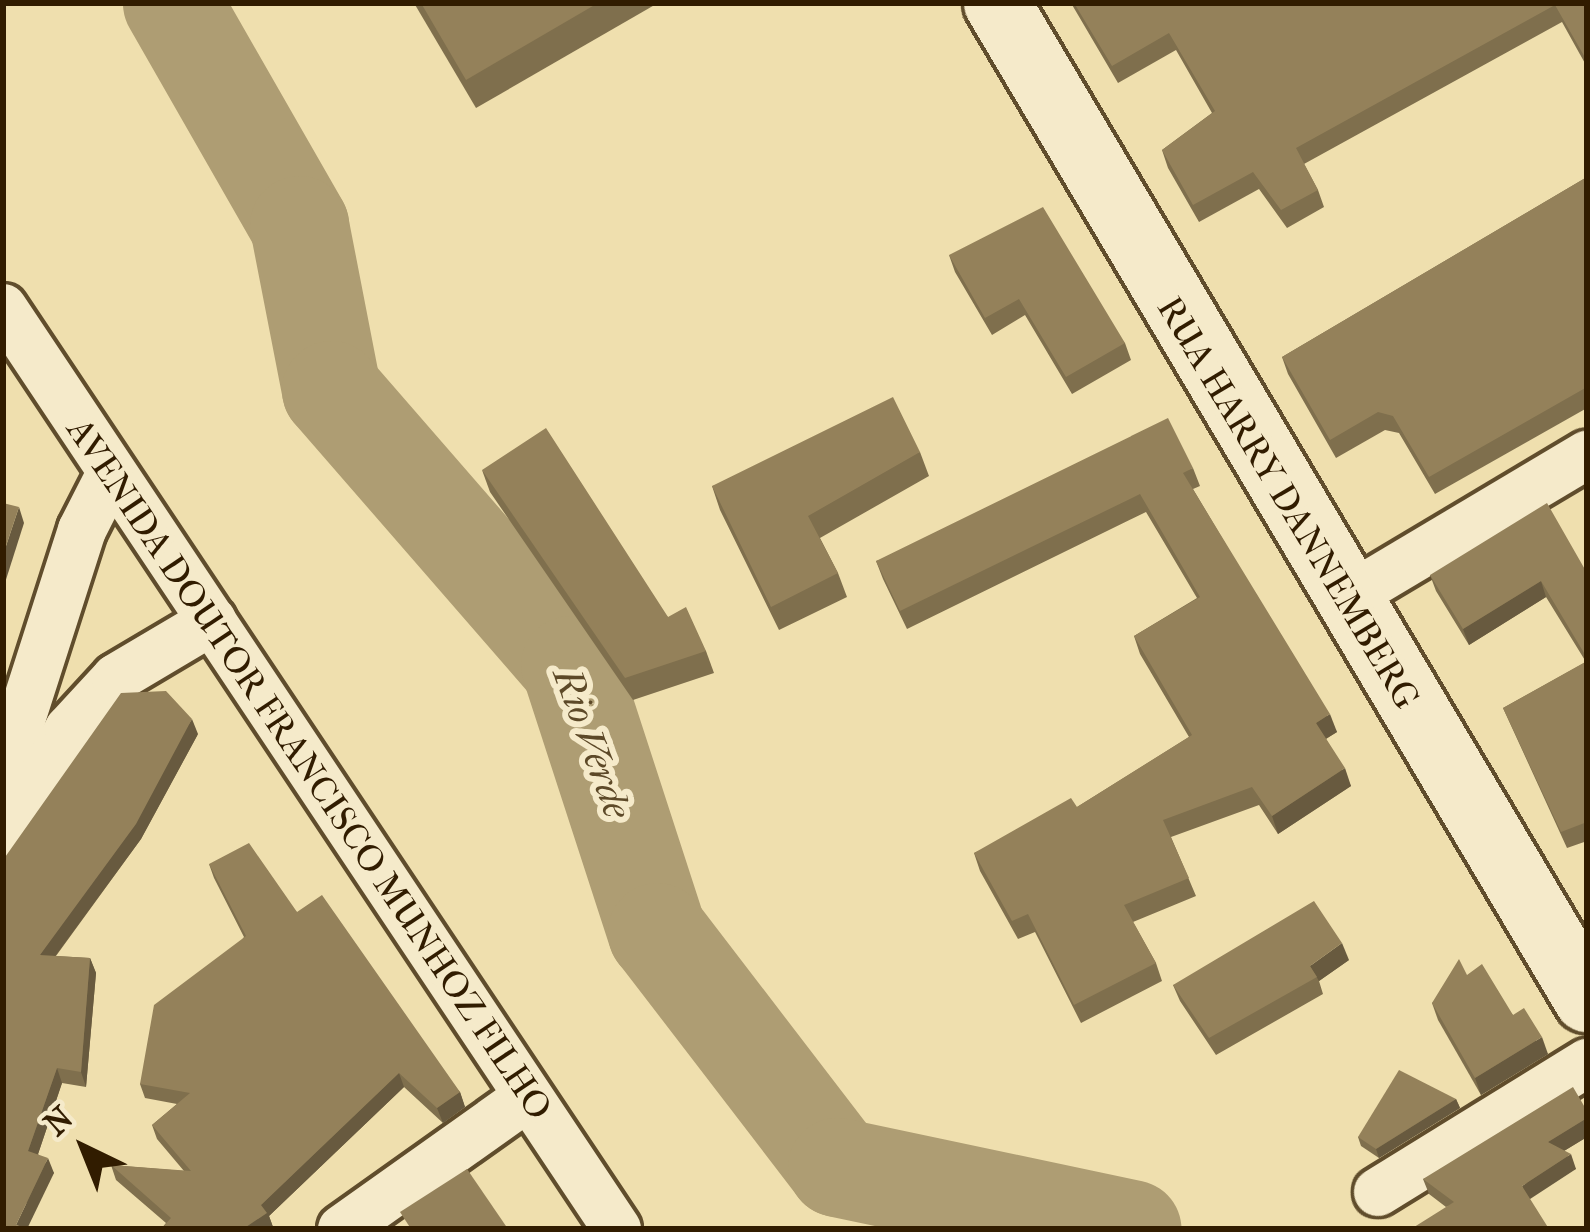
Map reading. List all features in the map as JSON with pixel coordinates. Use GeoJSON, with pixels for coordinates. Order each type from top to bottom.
{"type":"FeatureCollection","features":[{"type":"Feature","properties":{"kind":"main road","name":"RUA HARRY DANNEMBERG"},"geometry":{"type":"LineString","coordinates":[[997,3],[1345,599],[1587,999]]}},
{"type":"Feature","properties":{"kind":"street","name":"AVENIDA DOUTOR FRANCISCO MUNHOZ FILHO"},"geometry":{"type":"LineString","coordinates":[[3,308],[617,1229]]}},
{"type":"Feature","properties":{"kind":"street"},"geometry":{"type":"LineString","coordinates":[[1345,599],[1587,455]]}},
{"type":"Feature","properties":{"kind":"street"},"geometry":{"type":"LineString","coordinates":[[3,776],[111,472]]}},
{"type":"Feature","properties":{"kind":"street"},"geometry":{"type":"LineString","coordinates":[[3,847],[69,729],[116,678],[212,621]]}},
{"type":"Feature","properties":{"kind":"street"},"geometry":{"type":"LineString","coordinates":[[1378,1192],[1587,1063]]}},
{"type":"Feature","properties":{"kind":"street"},"geometry":{"type":"LineString","coordinates":[[342,1229],[528,1097]]}},
{"type":"Feature","properties":{"kind":"building"},"geometry":{"type":"Polygon","coordinates":[[[421,3],[598,3],[466,80],[421,3]]]}},
{"type":"Feature","properties":{"kind":"building"},"geometry":{"type":"Polygon","coordinates":[[[1074,3],[1587,3],[1587,61],[1555,5],[1296,148],[1318,190],[1281,210],[1253,172],[1193,205],[1162,150],[1215,111],[1169,33],[1112,66],[1074,3]]]}},
{"type":"Feature","properties":{"kind":"building"},"geometry":{"type":"Polygon","coordinates":[[[1587,177],[1587,387],[1429,477],[1393,416],[1378,412],[1330,440],[1282,357],[1587,177]]]}},
{"type":"Feature","properties":{"kind":"building"},"geometry":{"type":"Polygon","coordinates":[[[1043,207],[1125,343],[1066,377],[1019,299],[985,318],[949,255],[1043,207]]]}},
{"type":"Feature","properties":{"kind":"building"},"geometry":{"type":"Polygon","coordinates":[[[893,397],[920,452],[808,516],[838,573],[771,607],[712,486],[893,397]]]}},
{"type":"Feature","properties":{"kind":"building"},"geometry":{"type":"Polygon","coordinates":[[[1168,418],[1193,468],[1183,473],[1330,714],[1316,723],[1345,768],[1272,816],[1252,787],[1163,820],[1189,878],[1124,905],[1156,963],[1074,1005],[1028,914],[1012,921],[974,853],[1071,798],[1077,807],[1192,735],[1134,636],[1200,597],[1140,494],[900,611],[876,561],[1168,418]]]}},
{"type":"Feature","properties":{"kind":"building"},"geometry":{"type":"Polygon","coordinates":[[[546,428],[668,617],[686,607],[706,651],[625,678],[482,470],[546,428]]]}},
{"type":"Feature","properties":{"kind":"building"},"geometry":{"type":"Polygon","coordinates":[[[3,503],[19,507],[3,555],[3,503]]]}},
{"type":"Feature","properties":{"kind":"building"},"geometry":{"type":"Polygon","coordinates":[[[1547,503],[1587,573],[1587,658],[1541,581],[1463,629],[1430,575],[1547,503]]]}},
{"type":"Feature","properties":{"kind":"building"},"geometry":{"type":"Polygon","coordinates":[[[1587,661],[1587,822],[1561,832],[1503,708],[1587,661]]]}},
{"type":"Feature","properties":{"kind":"building"},"geometry":{"type":"Polygon","coordinates":[[[166,691],[192,719],[136,824],[40,955],[90,958],[81,1072],[57,1068],[28,1151],[48,1158],[16,1225],[31,1229],[3,1229],[3,860],[121,693],[166,691]]]}},
{"type":"Feature","properties":{"kind":"building"},"geometry":{"type":"Polygon","coordinates":[[[249,843],[297,912],[322,895],[460,1092],[437,1108],[399,1073],[261,1205],[267,1213],[243,1229],[161,1229],[171,1218],[111,1165],[191,1171],[152,1125],[190,1093],[140,1084],[154,1005],[246,936],[209,864],[249,843]]]}},
{"type":"Feature","properties":{"kind":"building"},"geometry":{"type":"Polygon","coordinates":[[[1314,901],[1342,943],[1310,966],[1317,977],[1209,1038],[1173,985],[1314,901]]]}},
{"type":"Feature","properties":{"kind":"building"},"geometry":{"type":"Polygon","coordinates":[[[1459,959],[1467,975],[1482,964],[1513,1015],[1524,1008],[1542,1037],[1475,1078],[1432,1003],[1459,959]]]}},
{"type":"Feature","properties":{"kind":"building"},"geometry":{"type":"Polygon","coordinates":[[[1399,1070],[1456,1099],[1376,1149],[1358,1137],[1399,1070]]]}},
{"type":"Feature","properties":{"kind":"building"},"geometry":{"type":"Polygon","coordinates":[[[1573,1087],[1587,1118],[1548,1142],[1571,1154],[1522,1186],[1549,1229],[1411,1229],[1454,1202],[1423,1179],[1573,1087]]]}},
{"type":"Feature","properties":{"kind":"building"},"geometry":{"type":"Polygon","coordinates":[[[467,1169],[508,1229],[411,1229],[400,1212],[467,1169]]]}},
{"type":"Feature","properties":{"kind":"waterway","name":"Rio Verde"},"geometry":{"type":"LineString","coordinates":[[172,3],[299,225],[331,390],[570,665],[657,932],[837,1167],[1132,1229]]}}]}
